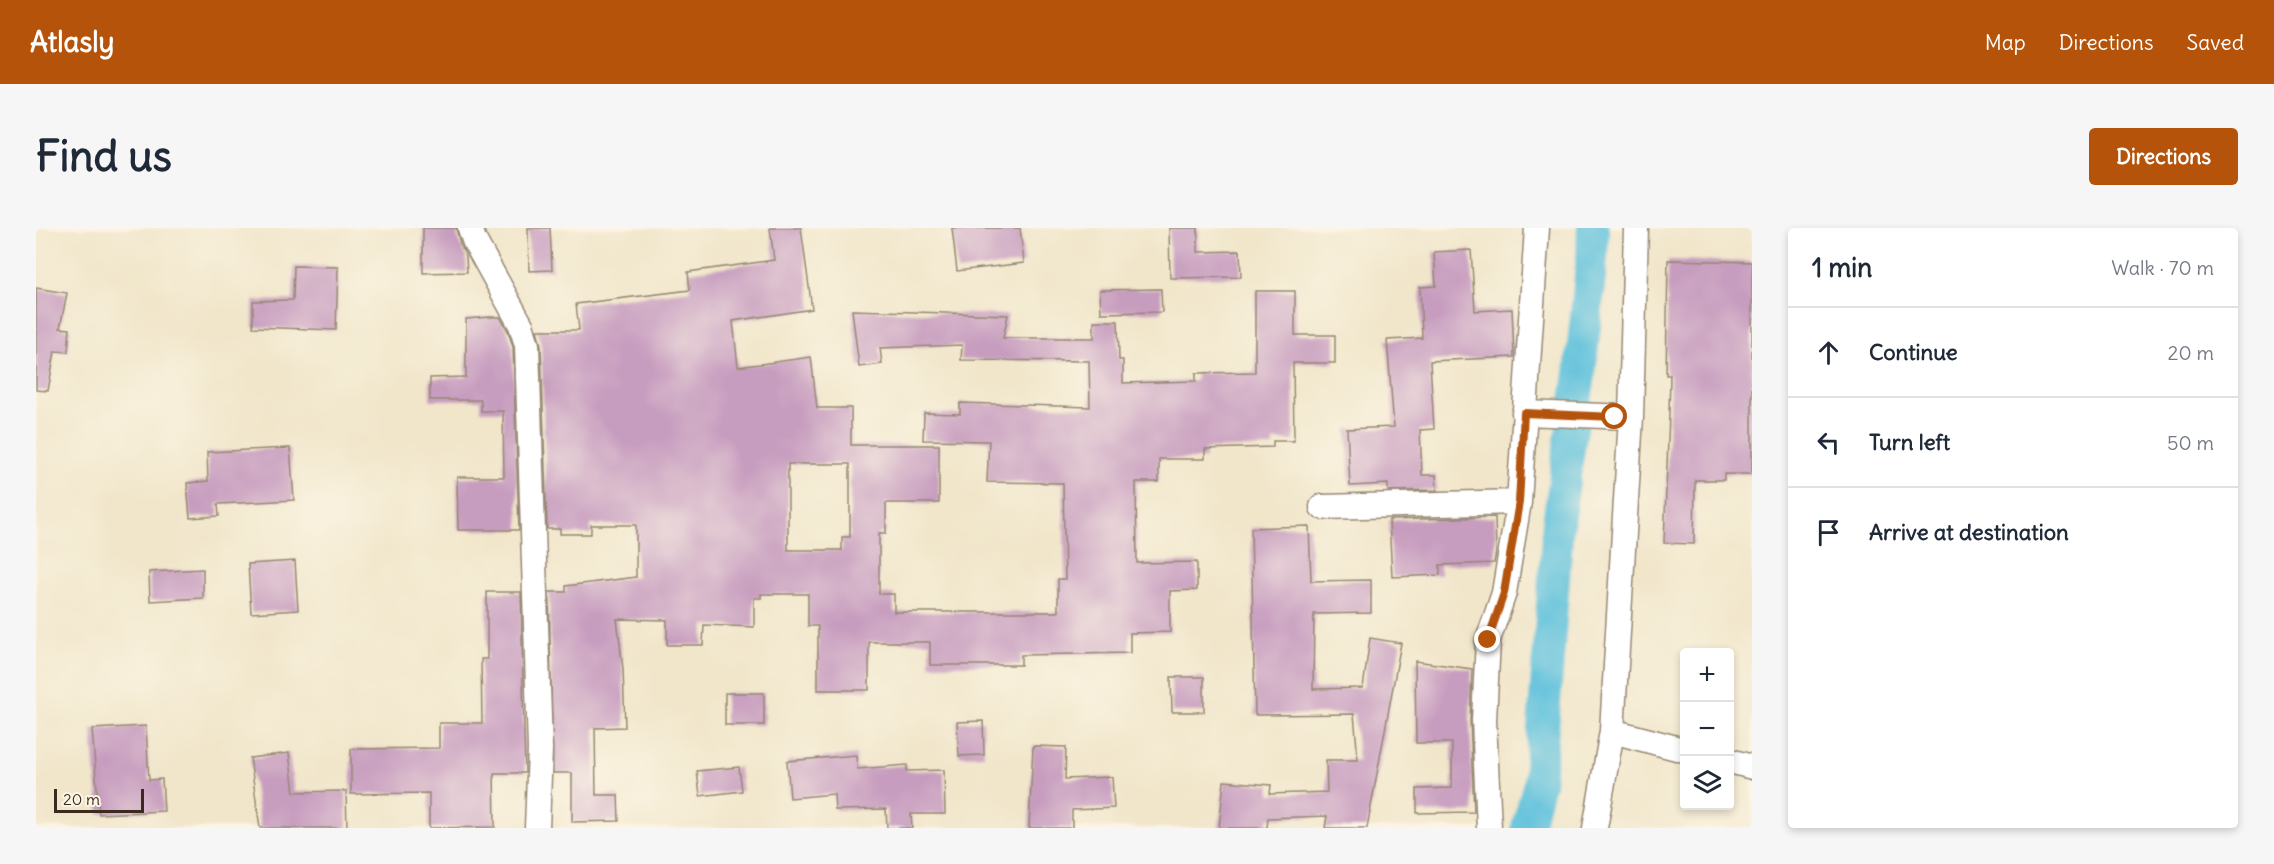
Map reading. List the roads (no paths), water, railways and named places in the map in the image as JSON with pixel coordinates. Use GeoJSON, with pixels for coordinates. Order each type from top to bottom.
{"type":"FeatureCollection","features":[{"type":"Feature","properties":{"kind":"street"},"geometry":{"type":"LineString","coordinates":[[470,228],[521,325],[527,345],[540,749],[537,828]]}},
{"type":"Feature","properties":{"kind":"street"},"geometry":{"type":"LineString","coordinates":[[1489,828],[1484,720],[1488,640],[1504,593],[1530,414],[1537,228]]}},
{"type":"Feature","properties":{"kind":"street"},"geometry":{"type":"LineString","coordinates":[[1595,828],[1612,731],[1623,417],[1636,228]]}},
{"type":"Feature","properties":{"kind":"street"},"geometry":{"type":"LineString","coordinates":[[1530,414],[1623,417]]}},
{"type":"Feature","properties":{"kind":"street"},"geometry":{"type":"LineString","coordinates":[[1322,507],[1519,502]]}},
{"type":"Feature","properties":{"kind":"street"},"geometry":{"type":"LineString","coordinates":[[1612,731],[1680,749]]}},
{"type":"Feature","properties":{"kind":"street"},"geometry":{"type":"LineString","coordinates":[[1734,762],[1752,767]]}},
{"type":"Feature","properties":{"kind":"waterway"},"geometry":{"type":"LineString","coordinates":[[1527,828],[1539,783],[1558,523],[1580,374],[1593,228]]}}]}
